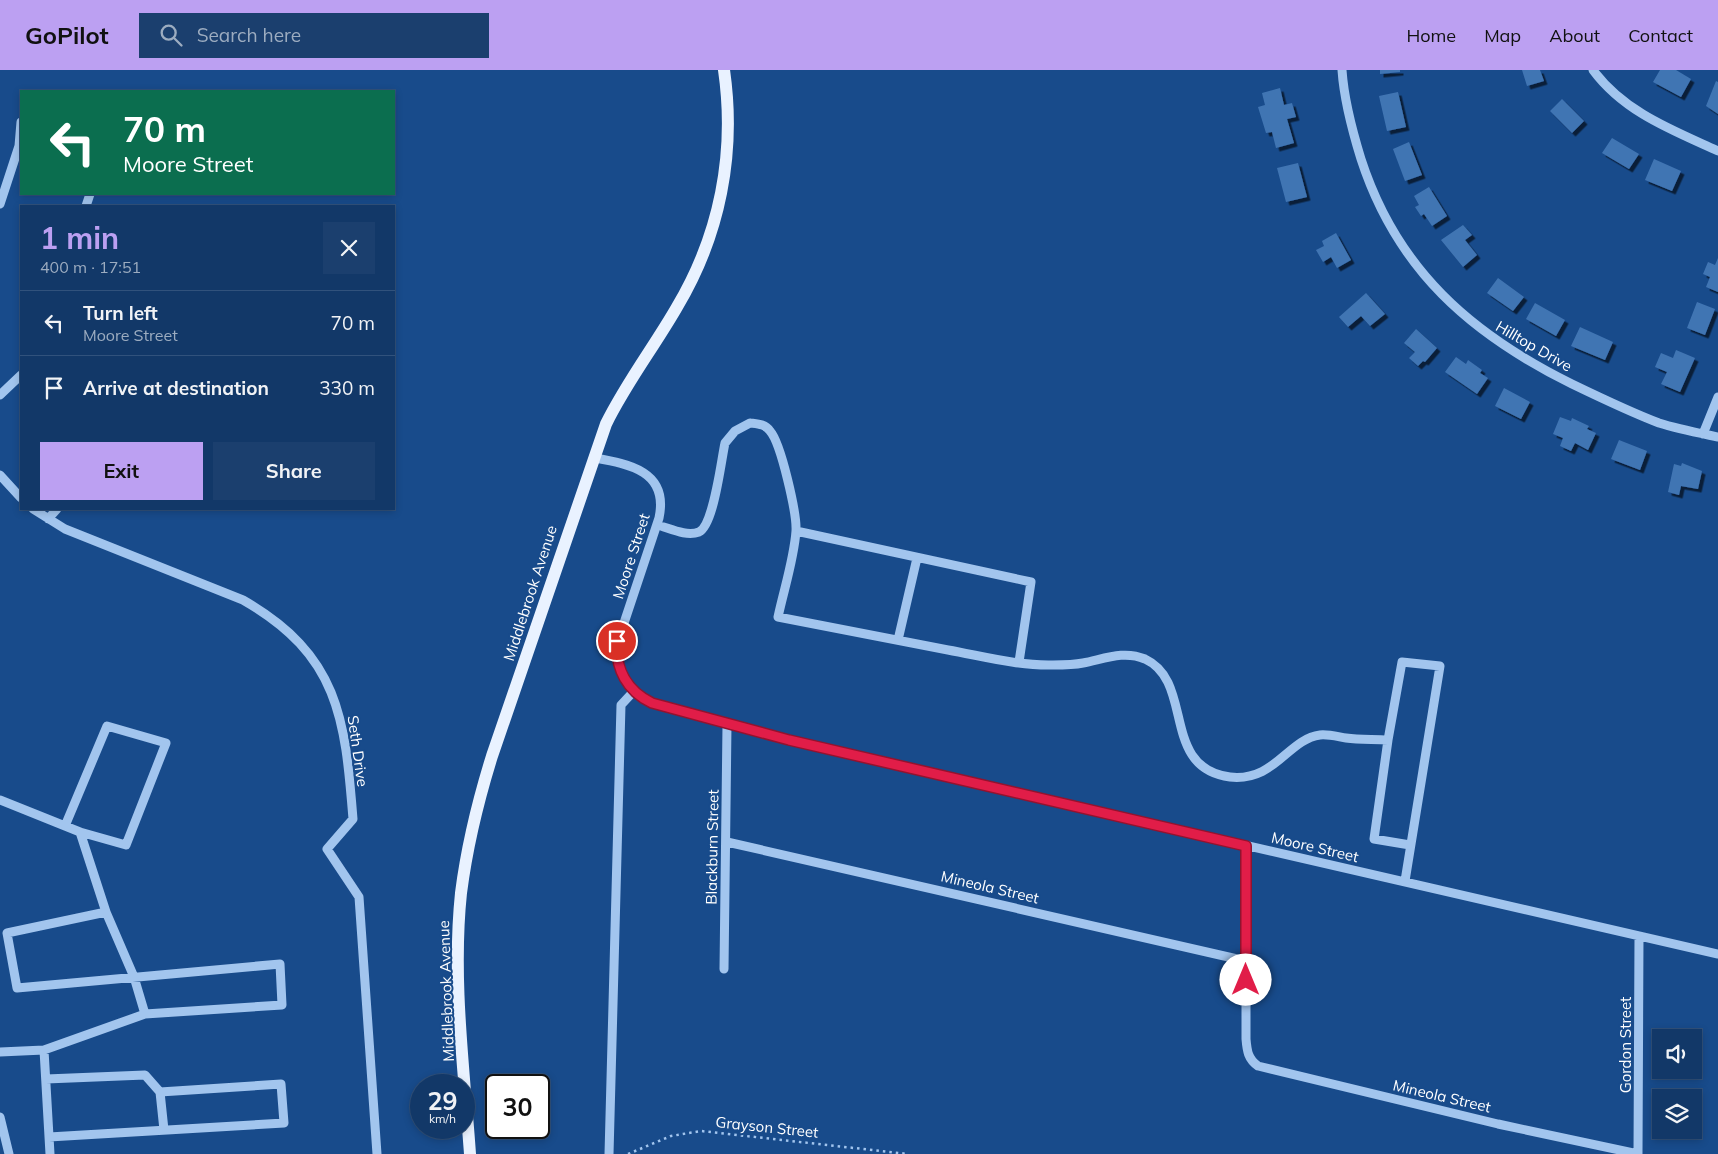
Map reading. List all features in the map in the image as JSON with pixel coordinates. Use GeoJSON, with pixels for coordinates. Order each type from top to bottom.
{"type":"FeatureCollection","features":[{"type":"Feature","properties":{"kind":"main road","name":"Middlebrook Avenue"},"geometry":{"type":"LineString","coordinates":[[470,1154],[458,958],[461,894],[470,840],[492,756],[606,424],[616,403],[686,292],[710,235],[722,190],[727,155],[728,106],[724,70]]}},
{"type":"Feature","properties":{"kind":"street","name":"Hilltop Drive"},"geometry":{"type":"LineString","coordinates":[[1342,70],[1356,144],[1379,204],[1410,256],[1450,303],[1497,342],[1538,367],[1660,423],[1718,437]]}},
{"type":"Feature","properties":{"kind":"street"},"geometry":{"type":"LineString","coordinates":[[1593,70],[1610,90],[1639,113],[1718,151]]}},
{"type":"Feature","properties":{"kind":"street"},"geometry":{"type":"LineString","coordinates":[[0,204],[19,146],[20,134]]}},
{"type":"Feature","properties":{"kind":"street"},"geometry":{"type":"LineString","coordinates":[[0,395],[20,376]]}},
{"type":"Feature","properties":{"kind":"street"},"geometry":{"type":"LineString","coordinates":[[1702,434],[1718,397]]}},
{"type":"Feature","properties":{"kind":"street"},"geometry":{"type":"LineString","coordinates":[[657,525],[684,533],[697,533],[704,528],[713,506],[725,443],[735,430],[750,423],[765,426],[777,443],[796,522],[796,532],[778,617],[1046,666],[1069,665],[1115,655],[1146,660],[1160,672],[1172,690],[1177,716],[1188,748],[1202,764],[1220,775],[1240,777],[1256,775],[1273,765],[1299,745],[1320,735],[1388,740]]}},
{"type":"Feature","properties":{"kind":"street","name":"Moore Street"},"geometry":{"type":"LineString","coordinates":[[595,458],[632,465],[650,478],[656,488],[660,503],[657,525],[617,641],[617,656],[622,673],[634,691],[652,703],[727,725],[1718,954]]}},
{"type":"Feature","properties":{"kind":"street"},"geometry":{"type":"LineString","coordinates":[[0,475],[20,497]]}},
{"type":"Feature","properties":{"kind":"street","name":"Seth Drive"},"geometry":{"type":"LineString","coordinates":[[35,510],[48,519],[96,542],[243,600],[260,610],[289,632],[300,644],[330,688],[339,712],[346,745],[353,819],[328,849],[359,897],[377,1154]]}},
{"type":"Feature","properties":{"kind":"street"},"geometry":{"type":"LineString","coordinates":[[48,519],[56,510]]}},
{"type":"Feature","properties":{"kind":"street"},"geometry":{"type":"LineString","coordinates":[[796,532],[1031,582],[1019,662]]}},
{"type":"Feature","properties":{"kind":"street"},"geometry":{"type":"LineString","coordinates":[[898,640],[917,558]]}},
{"type":"Feature","properties":{"kind":"street"},"geometry":{"type":"LineString","coordinates":[[1405,881],[1440,666],[1402,662],[1388,740],[1374,839],[1410,845]]}},
{"type":"Feature","properties":{"kind":"street"},"geometry":{"type":"LineString","coordinates":[[609,1154],[621,705],[634,691]]}},
{"type":"Feature","properties":{"kind":"street","name":"Blackburn Street"},"geometry":{"type":"LineString","coordinates":[[724,969],[727,725]]}},
{"type":"Feature","properties":{"kind":"street"},"geometry":{"type":"LineString","coordinates":[[0,800],[65,826],[80,832],[126,845],[166,743],[107,726],[65,826]]}},
{"type":"Feature","properties":{"kind":"street"},"geometry":{"type":"LineString","coordinates":[[80,832],[106,912],[134,978],[145,1014]]}},
{"type":"Feature","properties":{"kind":"street","name":"Mineola Street"},"geometry":{"type":"LineString","coordinates":[[727,842],[1246,961],[1247,1052],[1258,1066],[1498,1124],[1638,1154]]}},
{"type":"Feature","properties":{"kind":"street"},"geometry":{"type":"LineString","coordinates":[[1246,846],[1246,961]]}},
{"type":"Feature","properties":{"kind":"street"},"geometry":{"type":"LineString","coordinates":[[0,1052],[44,1050],[145,1014],[282,1006],[280,964],[17,988],[7,933],[106,912]]}},
{"type":"Feature","properties":{"kind":"street","name":"Gordon Street"},"geometry":{"type":"LineString","coordinates":[[1638,1154],[1639,936]]}},
{"type":"Feature","properties":{"kind":"street"},"geometry":{"type":"LineString","coordinates":[[44,1050],[50,1154]]}},
{"type":"Feature","properties":{"kind":"street"},"geometry":{"type":"LineString","coordinates":[[46,1079],[145,1075],[160,1092],[164,1130]]}},
{"type":"Feature","properties":{"kind":"street"},"geometry":{"type":"LineString","coordinates":[[49,1137],[284,1123],[281,1084],[160,1092]]}},
{"type":"Feature","properties":{"kind":"street"},"geometry":{"type":"LineString","coordinates":[[0,1117],[9,1154]]}},
{"type":"Feature","properties":{"kind":"path","name":"Grayson Street"},"geometry":{"type":"LineString","coordinates":[[628,1154],[671,1136],[701,1131],[908,1154]]}},
{"type":"Feature","properties":{"kind":"building"},"geometry":{"type":"Polygon","coordinates":[[[1380,70],[1400,70],[1400,72],[1380,74],[1380,70]]]}},
{"type":"Feature","properties":{"kind":"building"},"geometry":{"type":"Polygon","coordinates":[[[1522,70],[1540,70],[1544,81],[1527,86],[1522,70]]]}},
{"type":"Feature","properties":{"kind":"building"},"geometry":{"type":"Polygon","coordinates":[[[1660,70],[1676,70],[1691,79],[1681,97],[1653,82],[1660,70]]]}},
{"type":"Feature","properties":{"kind":"building"},"geometry":{"type":"Polygon","coordinates":[[[1716,81],[1718,82],[1718,114],[1706,106],[1716,81]]]}},
{"type":"Feature","properties":{"kind":"building"},"geometry":{"type":"Polygon","coordinates":[[[1280,88],[1284,105],[1292,103],[1296,117],[1287,119],[1294,143],[1276,148],[1272,132],[1266,133],[1258,107],[1265,105],[1262,93],[1280,88]]]}},
{"type":"Feature","properties":{"kind":"building"},"geometry":{"type":"Polygon","coordinates":[[[1398,92],[1406,127],[1387,131],[1379,96],[1398,92]]]}},
{"type":"Feature","properties":{"kind":"building"},"geometry":{"type":"Polygon","coordinates":[[[1562,99],[1584,121],[1572,133],[1550,111],[1562,99]]]}},
{"type":"Feature","properties":{"kind":"building"},"geometry":{"type":"Polygon","coordinates":[[[1612,138],[1639,154],[1629,169],[1602,153],[1612,138]]]}},
{"type":"Feature","properties":{"kind":"building"},"geometry":{"type":"Polygon","coordinates":[[[1409,142],[1422,175],[1405,181],[1393,149],[1409,142]]]}},
{"type":"Feature","properties":{"kind":"building"},"geometry":{"type":"Polygon","coordinates":[[[1654,159],[1681,171],[1672,191],[1645,180],[1654,159]]]}},
{"type":"Feature","properties":{"kind":"building"},"geometry":{"type":"Polygon","coordinates":[[[1298,163],[1307,197],[1286,202],[1277,168],[1298,163]]]}},
{"type":"Feature","properties":{"kind":"building"},"geometry":{"type":"Polygon","coordinates":[[[1429,187],[1447,216],[1432,226],[1424,214],[1421,216],[1415,207],[1419,205],[1414,196],[1429,187]]]}},
{"type":"Feature","properties":{"kind":"building"},"geometry":{"type":"Polygon","coordinates":[[[1463,225],[1472,235],[1465,240],[1477,255],[1463,267],[1441,240],[1463,225]]]}},
{"type":"Feature","properties":{"kind":"building"},"geometry":{"type":"Polygon","coordinates":[[[1336,233],[1351,260],[1337,268],[1331,257],[1323,262],[1316,250],[1324,246],[1322,241],[1336,233]]]}},
{"type":"Feature","properties":{"kind":"building"},"geometry":{"type":"Polygon","coordinates":[[[1718,258],[1718,292],[1706,287],[1710,277],[1703,274],[1708,262],[1715,265],[1718,258]]]}},
{"type":"Feature","properties":{"kind":"building"},"geometry":{"type":"Polygon","coordinates":[[[1498,278],[1524,297],[1513,311],[1487,293],[1498,278]]]}},
{"type":"Feature","properties":{"kind":"building"},"geometry":{"type":"Polygon","coordinates":[[[1366,293],[1385,314],[1370,326],[1361,316],[1348,327],[1339,317],[1366,293]]]}},
{"type":"Feature","properties":{"kind":"building"},"geometry":{"type":"Polygon","coordinates":[[[1697,302],[1715,309],[1705,335],[1687,328],[1697,302]]]}},
{"type":"Feature","properties":{"kind":"building"},"geometry":{"type":"Polygon","coordinates":[[[1535,303],[1565,320],[1556,336],[1526,319],[1535,303]]]}},
{"type":"Feature","properties":{"kind":"building"},"geometry":{"type":"Polygon","coordinates":[[[1580,327],[1613,342],[1605,360],[1571,346],[1580,327]]]}},
{"type":"Feature","properties":{"kind":"building"},"geometry":{"type":"Polygon","coordinates":[[[1416,329],[1437,348],[1425,362],[1423,361],[1418,366],[1409,358],[1415,352],[1404,343],[1416,329]]]}},
{"type":"Feature","properties":{"kind":"building"},"geometry":{"type":"Polygon","coordinates":[[[1676,350],[1695,358],[1680,392],[1661,384],[1667,372],[1655,367],[1661,353],[1673,358],[1676,350]]]}},
{"type":"Feature","properties":{"kind":"building"},"geometry":{"type":"Polygon","coordinates":[[[1456,357],[1466,364],[1468,360],[1482,370],[1480,373],[1488,378],[1477,394],[1445,372],[1456,357]]]}},
{"type":"Feature","properties":{"kind":"building"},"geometry":{"type":"Polygon","coordinates":[[[1504,388],[1530,402],[1521,419],[1495,406],[1504,388]]]}},
{"type":"Feature","properties":{"kind":"building"},"geometry":{"type":"Polygon","coordinates":[[[1560,417],[1571,421],[1572,418],[1589,426],[1587,429],[1596,433],[1588,450],[1575,443],[1571,451],[1560,446],[1563,438],[1553,434],[1560,417]]]}},
{"type":"Feature","properties":{"kind":"building"},"geometry":{"type":"Polygon","coordinates":[[[1619,440],[1647,451],[1640,470],[1611,459],[1619,440]]]}},
{"type":"Feature","properties":{"kind":"building"},"geometry":{"type":"Polygon","coordinates":[[[1682,463],[1702,471],[1698,489],[1681,486],[1679,495],[1668,492],[1674,464],[1681,466],[1682,463]]]}},
{"type":"Feature","properties":{"kind":"route"},"geometry":{"type":"LineString","coordinates":[[617,641],[618,662],[626,681],[637,694],[652,703],[727,725],[789,740],[1246,846],[1246,980]]}}]}
